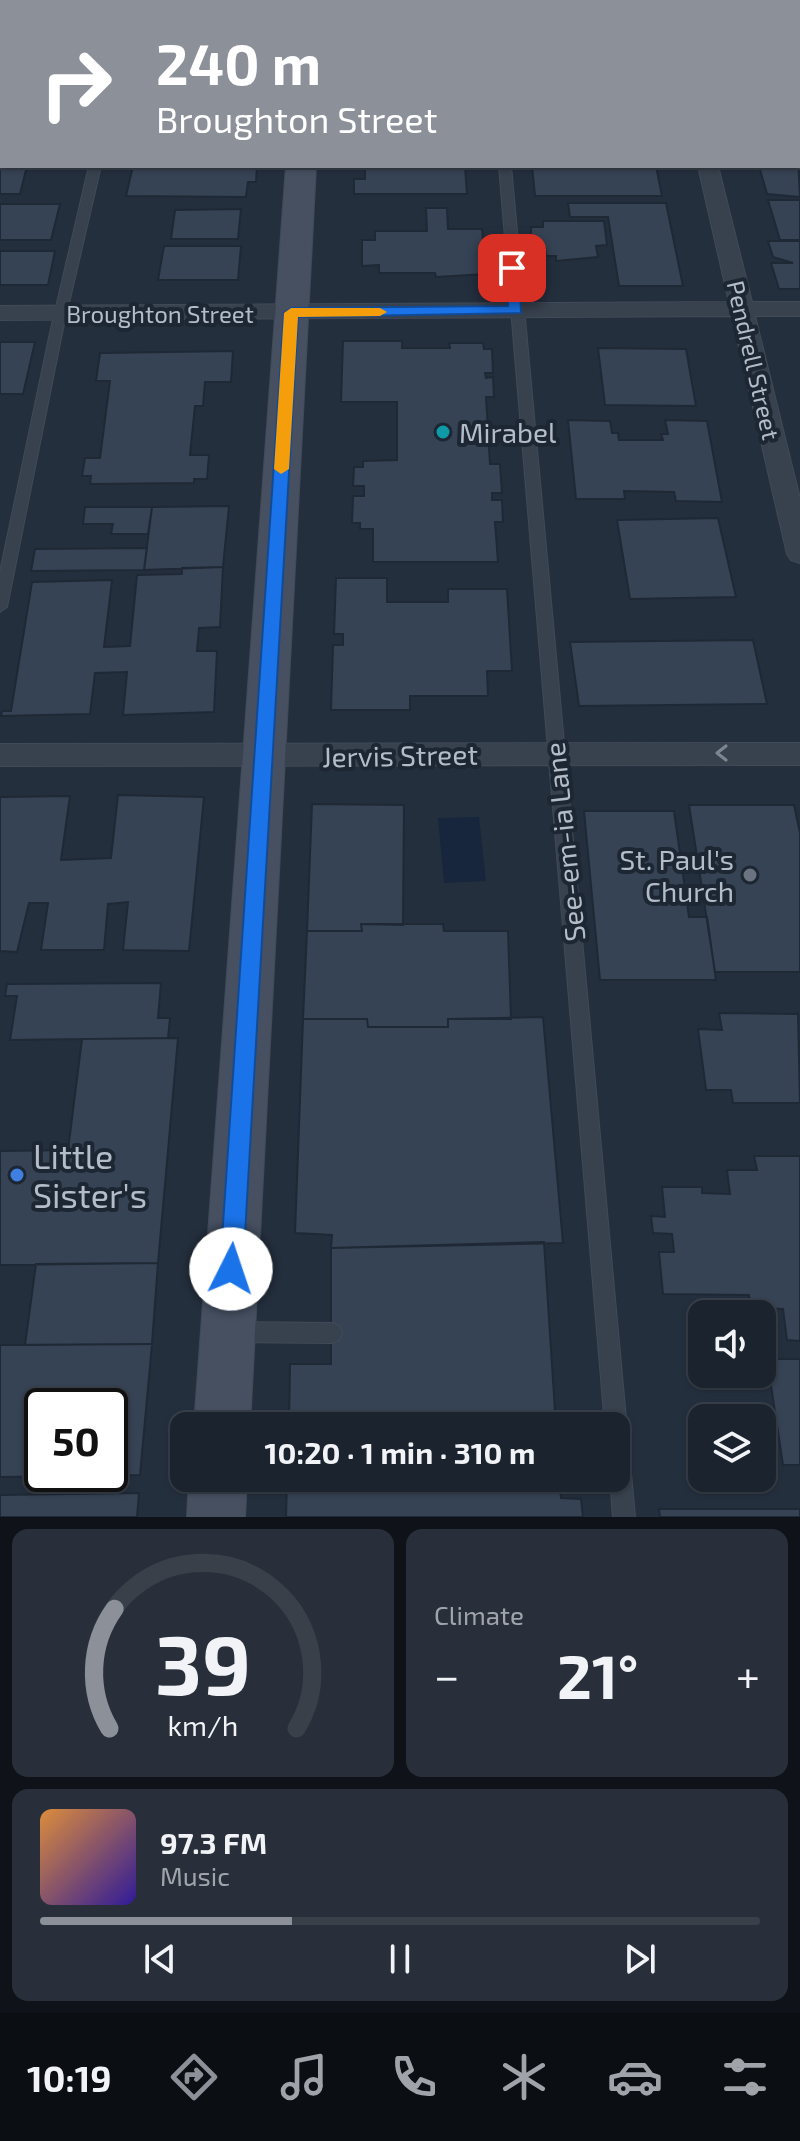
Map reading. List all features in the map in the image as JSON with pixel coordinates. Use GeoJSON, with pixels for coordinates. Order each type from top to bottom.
{"type":"FeatureCollection","features":[{"type":"Feature","properties":{"kind":"main road"},"geometry":{"type":"LineString","coordinates":[[223,1412],[301,168]]}},
{"type":"Feature","properties":{"kind":"main road"},"geometry":{"type":"LineString","coordinates":[[216,1517],[217,1492]]}},
{"type":"Feature","properties":{"kind":"street","name":"Pendrell Street"},"geometry":{"type":"LineString","coordinates":[[708,168],[800,554]]}},
{"type":"Feature","properties":{"kind":"street","name":"Broughton Street"},"geometry":{"type":"LineString","coordinates":[[0,313],[800,309]]}},
{"type":"Feature","properties":{"kind":"street","name":"Jervis Street"},"geometry":{"type":"LineString","coordinates":[[0,755],[800,754]]}},
{"type":"Feature","properties":{"kind":"lane"},"geometry":{"type":"LineString","coordinates":[[0,607],[95,168]]}},
{"type":"Feature","properties":{"kind":"lane","name":"See-em-ia Lane"},"geometry":{"type":"LineString","coordinates":[[505,168],[624,1517]]}},
{"type":"Feature","properties":{"kind":"lane"},"geometry":{"type":"LineString","coordinates":[[227,1332],[332,1333]]}},
{"type":"Feature","properties":{"kind":"water"},"geometry":{"type":"Polygon","coordinates":[[[479,817],[486,881],[444,883],[438,818],[479,817]]]}},
{"type":"Feature","properties":{"kind":"building"},"geometry":{"type":"Polygon","coordinates":[[[0,168],[26,168],[20,194],[0,194],[0,168]]]}},
{"type":"Feature","properties":{"kind":"building"},"geometry":{"type":"Polygon","coordinates":[[[133,168],[257,168],[256,182],[248,182],[246,197],[126,196],[133,168]]]}},
{"type":"Feature","properties":{"kind":"building"},"geometry":{"type":"Polygon","coordinates":[[[365,168],[465,168],[467,194],[354,194],[354,179],[365,179],[365,168]]]}},
{"type":"Feature","properties":{"kind":"building"},"geometry":{"type":"Polygon","coordinates":[[[532,168],[656,168],[662,196],[535,196],[532,168]]]}},
{"type":"Feature","properties":{"kind":"building"},"geometry":{"type":"Polygon","coordinates":[[[760,168],[798,168],[800,197],[767,194],[760,168]]]}},
{"type":"Feature","properties":{"kind":"building"},"geometry":{"type":"Polygon","coordinates":[[[768,200],[800,200],[800,240],[780,240],[768,200]]]}},
{"type":"Feature","properties":{"kind":"building"},"geometry":{"type":"Polygon","coordinates":[[[568,203],[666,203],[683,286],[619,286],[608,217],[570,217],[568,203]]]}},
{"type":"Feature","properties":{"kind":"building"},"geometry":{"type":"Polygon","coordinates":[[[0,204],[60,204],[51,240],[0,240],[0,204]]]}},
{"type":"Feature","properties":{"kind":"building"},"geometry":{"type":"Polygon","coordinates":[[[426,208],[447,208],[448,229],[482,229],[486,274],[436,277],[435,273],[379,273],[379,265],[362,266],[362,240],[375,240],[375,231],[427,231],[426,208]]]}},
{"type":"Feature","properties":{"kind":"building"},"geometry":{"type":"Polygon","coordinates":[[[241,209],[238,239],[171,239],[175,210],[241,209]]]}},
{"type":"Feature","properties":{"kind":"building"},"geometry":{"type":"Polygon","coordinates":[[[543,221],[604,221],[607,245],[596,246],[598,257],[556,261],[556,256],[546,256],[545,248],[537,248],[536,237],[531,237],[531,227],[543,227],[543,221]]]}},
{"type":"Feature","properties":{"kind":"building"},"geometry":{"type":"Polygon","coordinates":[[[768,241],[800,241],[800,289],[779,289],[771,263],[793,263],[773,257],[768,241]]]}},
{"type":"Feature","properties":{"kind":"building"},"geometry":{"type":"Polygon","coordinates":[[[164,246],[241,246],[238,280],[158,280],[164,246]]]}},
{"type":"Feature","properties":{"kind":"building"},"geometry":{"type":"Polygon","coordinates":[[[0,251],[55,251],[48,285],[0,285],[0,251]]]}},
{"type":"Feature","properties":{"kind":"building","name":"Mirabel"},"geometry":{"type":"Polygon","coordinates":[[[343,341],[402,341],[402,348],[450,348],[449,343],[483,343],[484,349],[492,349],[493,373],[485,373],[486,378],[493,377],[494,397],[486,397],[490,464],[500,464],[502,493],[492,493],[492,500],[502,500],[503,522],[495,522],[498,562],[373,562],[373,529],[360,529],[360,523],[352,523],[353,496],[364,496],[364,486],[353,486],[354,467],[363,467],[363,461],[397,460],[397,402],[341,402],[343,341]]]}},
{"type":"Feature","properties":{"kind":"building"},"geometry":{"type":"Polygon","coordinates":[[[0,342],[35,342],[23,394],[0,394],[0,342]]]}},
{"type":"Feature","properties":{"kind":"building"},"geometry":{"type":"Polygon","coordinates":[[[598,348],[686,349],[696,406],[605,405],[598,348]]]}},
{"type":"Feature","properties":{"kind":"building"},"geometry":{"type":"Polygon","coordinates":[[[233,351],[231,382],[205,382],[203,406],[195,406],[190,455],[209,455],[207,479],[194,479],[194,483],[90,484],[91,476],[82,476],[85,458],[100,458],[110,381],[96,381],[100,353],[233,351]]]}},
{"type":"Feature","properties":{"kind":"building"},"geometry":{"type":"Polygon","coordinates":[[[568,420],[610,421],[612,433],[618,433],[619,440],[663,440],[661,434],[668,434],[665,420],[707,421],[722,502],[676,501],[674,492],[624,491],[625,499],[576,499],[568,420]]]}},
{"type":"Feature","properties":{"kind":"building"},"geometry":{"type":"Polygon","coordinates":[[[229,506],[223,567],[144,570],[152,507],[229,506]]]}},
{"type":"Feature","properties":{"kind":"building"},"geometry":{"type":"Polygon","coordinates":[[[85,507],[152,507],[148,534],[111,534],[113,524],[83,524],[85,507]]]}},
{"type":"Feature","properties":{"kind":"building"},"geometry":{"type":"Polygon","coordinates":[[[718,518],[736,597],[630,599],[617,520],[718,518]]]}},
{"type":"Feature","properties":{"kind":"building"},"geometry":{"type":"Polygon","coordinates":[[[147,548],[144,570],[31,571],[35,549],[147,548]]]}},
{"type":"Feature","properties":{"kind":"building"},"geometry":{"type":"Polygon","coordinates":[[[223,567],[220,627],[199,628],[197,651],[217,651],[214,712],[123,715],[127,672],[95,673],[90,714],[1,716],[2,711],[11,711],[32,582],[112,580],[104,647],[130,646],[137,575],[182,574],[182,568],[223,567]]]}},
{"type":"Feature","properties":{"kind":"building"},"geometry":{"type":"Polygon","coordinates":[[[336,578],[387,578],[387,602],[448,602],[448,589],[507,589],[512,671],[487,671],[488,696],[410,696],[410,710],[331,710],[333,645],[343,645],[343,634],[334,634],[336,578]]]}},
{"type":"Feature","properties":{"kind":"building"},"geometry":{"type":"Polygon","coordinates":[[[753,640],[767,704],[579,706],[570,642],[753,640]]]}},
{"type":"Feature","properties":{"kind":"building"},"geometry":{"type":"Polygon","coordinates":[[[118,795],[204,797],[189,951],[123,950],[128,902],[108,904],[104,950],[41,950],[48,903],[29,903],[17,952],[0,951],[0,797],[70,796],[61,860],[111,858],[118,795]]]}},
{"type":"Feature","properties":{"kind":"building"},"geometry":{"type":"Polygon","coordinates":[[[312,804],[404,805],[403,925],[361,924],[362,931],[307,931],[312,804]]]}},
{"type":"Feature","properties":{"kind":"building","name":"St. Paul's Church"},"geometry":{"type":"Polygon","coordinates":[[[689,805],[794,805],[800,833],[800,972],[715,972],[689,805]]]}},
{"type":"Feature","properties":{"kind":"building"},"geometry":{"type":"Polygon","coordinates":[[[584,811],[674,811],[689,917],[707,917],[716,980],[600,980],[584,811]]]}},
{"type":"Feature","properties":{"kind":"building"},"geometry":{"type":"Polygon","coordinates":[[[361,924],[443,924],[444,931],[508,931],[511,1019],[448,1019],[448,1027],[368,1027],[367,1019],[303,1019],[307,931],[362,931],[361,924]]]}},
{"type":"Feature","properties":{"kind":"building"},"geometry":{"type":"Polygon","coordinates":[[[161,983],[158,1018],[170,1018],[168,1038],[10,1040],[17,996],[5,996],[7,984],[161,983]]]}},
{"type":"Feature","properties":{"kind":"building"},"geometry":{"type":"Polygon","coordinates":[[[719,1013],[798,1014],[800,1103],[733,1103],[731,1090],[706,1090],[698,1029],[722,1030],[719,1013]]]}},
{"type":"Feature","properties":{"kind":"building"},"geometry":{"type":"Polygon","coordinates":[[[543,1017],[563,1243],[331,1248],[332,1235],[295,1233],[303,1019],[367,1019],[368,1027],[448,1027],[448,1019],[543,1017]]]}},
{"type":"Feature","properties":{"kind":"building"},"geometry":{"type":"Polygon","coordinates":[[[178,1038],[158,1263],[0,1265],[0,1151],[68,1150],[82,1039],[178,1038]]]}},
{"type":"Feature","properties":{"kind":"building"},"geometry":{"type":"Polygon","coordinates":[[[754,1156],[800,1156],[800,1341],[787,1340],[783,1309],[776,1309],[776,1300],[749,1300],[749,1295],[663,1294],[659,1252],[674,1252],[672,1234],[653,1233],[651,1216],[665,1217],[662,1187],[702,1187],[702,1193],[730,1194],[727,1170],[757,1170],[754,1156]]]}},
{"type":"Feature","properties":{"kind":"building"},"geometry":{"type":"Polygon","coordinates":[[[544,1242],[555,1412],[289,1412],[290,1364],[331,1364],[331,1248],[544,1242]]]}},
{"type":"Feature","properties":{"kind":"building"},"geometry":{"type":"Polygon","coordinates":[[[158,1263],[152,1344],[25,1345],[36,1264],[158,1263]]]}},
{"type":"Feature","properties":{"kind":"building"},"geometry":{"type":"Polygon","coordinates":[[[152,1344],[140,1475],[128,1475],[128,1388],[24,1388],[24,1477],[0,1477],[0,1345],[152,1344]]]}},
{"type":"Feature","properties":{"kind":"building"},"geometry":{"type":"Polygon","coordinates":[[[776,1359],[800,1359],[800,1465],[783,1465],[771,1388],[776,1388],[776,1359]]]}},
{"type":"Feature","properties":{"kind":"building"},"geometry":{"type":"Polygon","coordinates":[[[287,1492],[560,1492],[561,1498],[581,1499],[583,1517],[286,1517],[287,1492]]]}},
{"type":"Feature","properties":{"kind":"building"},"geometry":{"type":"Polygon","coordinates":[[[139,1493],[137,1517],[0,1517],[0,1495],[139,1493]]]}},
{"type":"Feature","properties":{"kind":"building"},"geometry":{"type":"Polygon","coordinates":[[[659,1509],[800,1509],[800,1517],[660,1517],[659,1509]]]}},
{"type":"Feature","properties":{"kind":"slow traffic"},"geometry":{"type":"LineString","coordinates":[[281,469],[291,313],[380,312]]}},
{"type":"Feature","properties":{"kind":"place","name":"Mirabel"},"geometry":{"type":"Point","coordinates":[443,432]}},
{"type":"Feature","properties":{"kind":"place","name":"St. Paul's Church"},"geometry":{"type":"Point","coordinates":[750,875]}},
{"type":"Feature","properties":{"kind":"place","name":"Little Sister's"},"geometry":{"type":"Point","coordinates":[17,1175]}},
{"type":"Feature","properties":{"kind":"route"},"geometry":{"type":"LineString","coordinates":[[231,1269],[291,313],[516,310],[512,268]]}}]}
